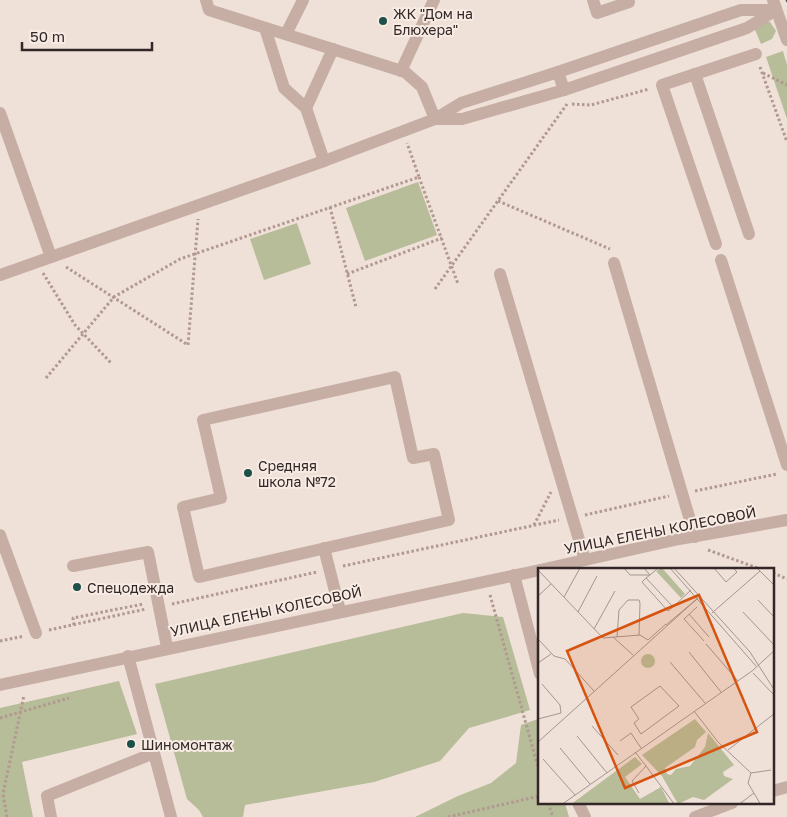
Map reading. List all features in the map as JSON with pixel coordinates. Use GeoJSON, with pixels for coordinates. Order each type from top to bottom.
{"type":"FeatureCollection","features":[{"type":"Feature","properties":{"kind":"street"},"geometry":{"type":"LineString","coordinates":[[206,0],[209,10],[401,70],[422,87],[435,119]]}},
{"type":"Feature","properties":{"kind":"street"},"geometry":{"type":"LineString","coordinates":[[286,34],[303,0]]}},
{"type":"Feature","properties":{"kind":"street"},"geometry":{"type":"LineString","coordinates":[[401,70],[434,0]]}},
{"type":"Feature","properties":{"kind":"street"},"geometry":{"type":"LineString","coordinates":[[593,0],[597,13],[631,1]]}},
{"type":"Feature","properties":{"kind":"street"},"geometry":{"type":"LineString","coordinates":[[435,119],[462,119],[564,90],[748,28],[775,5]]}},
{"type":"Feature","properties":{"kind":"street"},"geometry":{"type":"LineString","coordinates":[[775,5],[787,40]]}},
{"type":"Feature","properties":{"kind":"street"},"geometry":{"type":"LineString","coordinates":[[0,275],[324,161],[435,119],[461,103],[741,10],[775,5]]}},
{"type":"Feature","properties":{"kind":"street"},"geometry":{"type":"LineString","coordinates":[[265,28],[284,88],[306,108],[324,161]]}},
{"type":"Feature","properties":{"kind":"street"},"geometry":{"type":"LineString","coordinates":[[306,108],[333,49]]}},
{"type":"Feature","properties":{"kind":"street"},"geometry":{"type":"LineString","coordinates":[[716,244],[662,85],[756,54]]}},
{"type":"Feature","properties":{"kind":"street"},"geometry":{"type":"LineString","coordinates":[[558,72],[564,90]]}},
{"type":"Feature","properties":{"kind":"street"},"geometry":{"type":"LineString","coordinates":[[695,74],[748,234]]}},
{"type":"Feature","properties":{"kind":"street"},"geometry":{"type":"LineString","coordinates":[[0,113],[51,257]]}},
{"type":"Feature","properties":{"kind":"street"},"geometry":{"type":"LineString","coordinates":[[721,260],[787,464]]}},
{"type":"Feature","properties":{"kind":"street"},"geometry":{"type":"LineString","coordinates":[[614,263],[695,537]]}},
{"type":"Feature","properties":{"kind":"street"},"geometry":{"type":"LineString","coordinates":[[500,274],[584,560]]}},
{"type":"Feature","properties":{"kind":"street"},"geometry":{"type":"LineString","coordinates":[[394,377],[413,458],[434,454],[449,520],[324,548],[199,577],[183,507],[221,498],[203,420],[394,377]]}},
{"type":"Feature","properties":{"kind":"street","name":"УЛИЦА ЕЛЕНЫ КОЛЕСОВОЙ"},"geometry":{"type":"LineString","coordinates":[[549,568],[695,537],[787,520]]}},
{"type":"Feature","properties":{"kind":"street"},"geometry":{"type":"LineString","coordinates":[[0,535],[36,633]]}},
{"type":"Feature","properties":{"kind":"street"},"geometry":{"type":"LineString","coordinates":[[324,548],[340,611]]}},
{"type":"Feature","properties":{"kind":"street"},"geometry":{"type":"LineString","coordinates":[[73,566],[148,552],[167,648]]}},
{"type":"Feature","properties":{"kind":"street","name":"УЛИЦА ЕЛЕНЫ КОЛЕСОВОЙ"},"geometry":{"type":"LineString","coordinates":[[0,685],[128,656],[538,570]]}},
{"type":"Feature","properties":{"kind":"street"},"geometry":{"type":"LineString","coordinates":[[514,575],[538,666]]}},
{"type":"Feature","properties":{"kind":"street"},"geometry":{"type":"LineString","coordinates":[[128,656],[171,817]]}},
{"type":"Feature","properties":{"kind":"street"},"geometry":{"type":"LineString","coordinates":[[50,817],[47,796],[154,753]]}},
{"type":"Feature","properties":{"kind":"street"},"geometry":{"type":"LineString","coordinates":[[774,791],[787,787]]}},
{"type":"Feature","properties":{"kind":"street"},"geometry":{"type":"LineString","coordinates":[[578,804],[585,817]]}},
{"type":"Feature","properties":{"kind":"street"},"geometry":{"type":"LineString","coordinates":[[695,817],[729,804]]}},
{"type":"Feature","properties":{"kind":"path"},"geometry":{"type":"LineString","coordinates":[[756,54],[787,142]]}},
{"type":"Feature","properties":{"kind":"path"},"geometry":{"type":"LineString","coordinates":[[762,73],[787,85]]}},
{"type":"Feature","properties":{"kind":"path"},"geometry":{"type":"LineString","coordinates":[[435,289],[567,103],[591,105],[662,85]]}},
{"type":"Feature","properties":{"kind":"path"},"geometry":{"type":"LineString","coordinates":[[403,131],[458,284]]}},
{"type":"Feature","properties":{"kind":"path"},"geometry":{"type":"LineString","coordinates":[[46,378],[114,297],[180,259],[419,177]]}},
{"type":"Feature","properties":{"kind":"path"},"geometry":{"type":"LineString","coordinates":[[498,201],[610,249]]}},
{"type":"Feature","properties":{"kind":"path"},"geometry":{"type":"LineString","coordinates":[[51,257],[188,345],[199,205]]}},
{"type":"Feature","properties":{"kind":"path"},"geometry":{"type":"LineString","coordinates":[[330,208],[356,307]]}},
{"type":"Feature","properties":{"kind":"path"},"geometry":{"type":"LineString","coordinates":[[347,274],[442,238]]}},
{"type":"Feature","properties":{"kind":"path"},"geometry":{"type":"LineString","coordinates":[[36,262],[75,325],[111,363]]}},
{"type":"Feature","properties":{"kind":"path"},"geometry":{"type":"LineString","coordinates":[[0,641],[787,471]]}},
{"type":"Feature","properties":{"kind":"path"},"geometry":{"type":"LineString","coordinates":[[534,525],[559,474]]}},
{"type":"Feature","properties":{"kind":"path"},"geometry":{"type":"LineString","coordinates":[[707,550],[757,568]]}},
{"type":"Feature","properties":{"kind":"path"},"geometry":{"type":"LineString","coordinates":[[774,573],[787,579]]}},
{"type":"Feature","properties":{"kind":"path"},"geometry":{"type":"LineString","coordinates":[[486,580],[538,767]]}},
{"type":"Feature","properties":{"kind":"path"},"geometry":{"type":"LineString","coordinates":[[74,625],[73,618],[143,603]]}},
{"type":"Feature","properties":{"kind":"path"},"geometry":{"type":"LineString","coordinates":[[7,817],[4,794],[27,678]]}},
{"type":"Feature","properties":{"kind":"path"},"geometry":{"type":"LineString","coordinates":[[0,718],[69,698]]}},
{"type":"Feature","properties":{"kind":"path"},"geometry":{"type":"LineString","coordinates":[[448,817],[538,796]]}},
{"type":"Feature","properties":{"kind":"path"},"geometry":{"type":"LineString","coordinates":[[548,804],[552,817]]}},
{"type":"Feature","properties":{"kind":"green space"},"geometry":{"type":"Polygon","coordinates":[[[764,21],[770,22],[776,31],[772,39],[761,44],[753,25],[764,21]]]}},
{"type":"Feature","properties":{"kind":"green space"},"geometry":{"type":"Polygon","coordinates":[[[783,51],[787,65],[787,119],[766,57],[783,51]]]}},
{"type":"Feature","properties":{"kind":"green space"},"geometry":{"type":"Polygon","coordinates":[[[418,182],[437,235],[365,261],[346,208],[418,182]]]}},
{"type":"Feature","properties":{"kind":"green space"},"geometry":{"type":"Polygon","coordinates":[[[297,223],[311,264],[264,280],[250,239],[297,223]]]}},
{"type":"Feature","properties":{"kind":"green space"},"geometry":{"type":"Polygon","coordinates":[[[463,613],[503,617],[530,710],[469,728],[440,761],[374,782],[245,805],[243,817],[203,817],[199,810],[187,799],[155,684],[463,613]]]}},
{"type":"Feature","properties":{"kind":"green space"},"geometry":{"type":"Polygon","coordinates":[[[119,681],[137,734],[22,762],[33,817],[0,817],[0,708],[119,681]]]}},
{"type":"Feature","properties":{"kind":"green space"},"geometry":{"type":"Polygon","coordinates":[[[538,719],[538,804],[565,804],[569,817],[415,817],[458,796],[491,783],[516,763],[521,725],[538,719]]]}},
{"type":"Feature","properties":{"kind":"place","name":"ЖК \"Дом на Блюхера\""},"geometry":{"type":"Point","coordinates":[383,21]}},
{"type":"Feature","properties":{"kind":"place","name":"Средняя школа №72"},"geometry":{"type":"Point","coordinates":[248,473]}},
{"type":"Feature","properties":{"kind":"place","name":"Спецодежда"},"geometry":{"type":"Point","coordinates":[77,587]}},
{"type":"Feature","properties":{"kind":"place","name":"Шиномонтаж"},"geometry":{"type":"Point","coordinates":[131,744]}}]}
